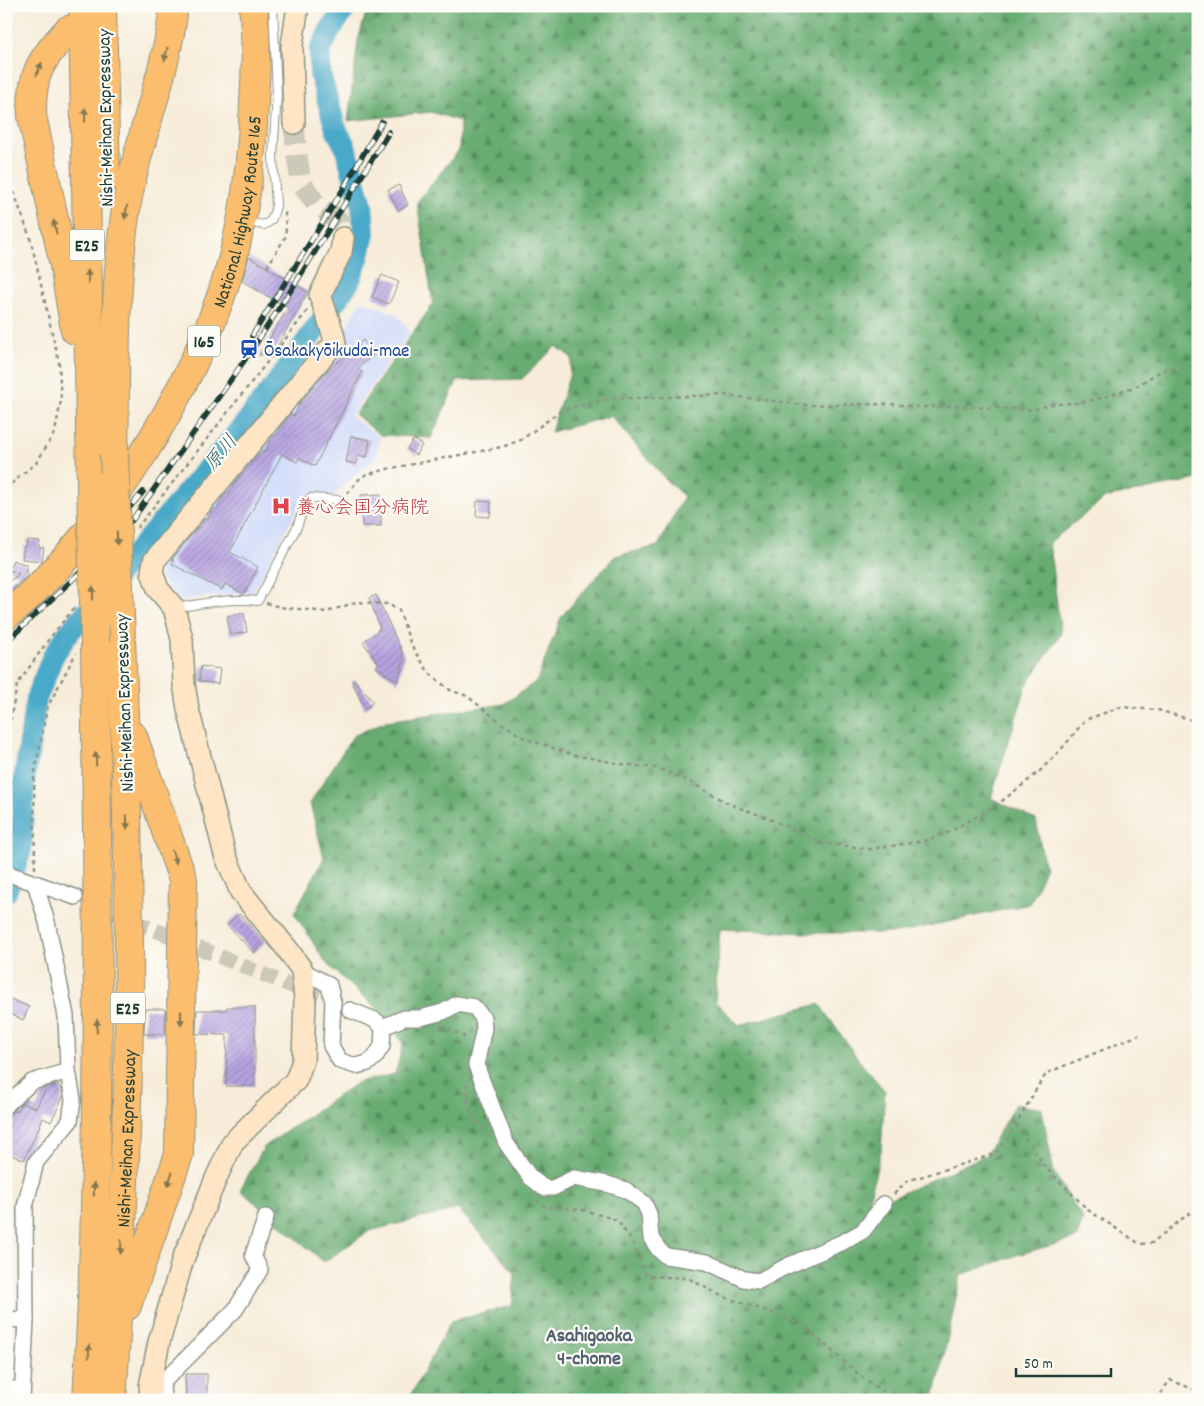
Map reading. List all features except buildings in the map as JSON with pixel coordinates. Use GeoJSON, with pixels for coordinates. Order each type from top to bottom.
{"type":"FeatureCollection","features":[{"type":"Feature","properties":{"kind":"highway","name":"Nishi-Meihan Expressway"},"geometry":{"type":"LineString","coordinates":[[83,6],[91,483],[86,647],[98,871],[94,1206],[87,1400]]}},
{"type":"Feature","properties":{"kind":"highway","name":"Nishi-Meihan Expressway"},"geometry":{"type":"LineString","coordinates":[[102,6],[107,228],[128,867],[128,1022],[124,1179],[112,1400]]}},
{"type":"Feature","properties":{"kind":"highway"},"geometry":{"type":"LineString","coordinates":[[114,454],[118,283],[123,226],[134,167],[166,54],[174,6]]}},
{"type":"Feature","properties":{"kind":"highway","name":"National Highway Route 165"},"geometry":{"type":"LineString","coordinates":[[6,616],[30,596],[76,548],[135,467],[166,416],[209,332],[230,267],[241,221],[249,169],[256,74],[254,6]]}},
{"type":"Feature","properties":{"kind":"highway"},"geometry":{"type":"LineString","coordinates":[[68,30],[49,50],[40,64],[34,80],[31,97],[32,116],[74,318],[91,483]]}},
{"type":"Feature","properties":{"kind":"highway"},"geometry":{"type":"LineString","coordinates":[[116,1338],[179,1154],[182,880],[124,711]]}},
{"type":"Feature","properties":{"kind":"street"},"geometry":{"type":"LineString","coordinates":[[294,123],[292,45],[298,6]]}},
{"type":"Feature","properties":{"kind":"street"},"geometry":{"type":"LineString","coordinates":[[344,238],[342,252],[320,295],[335,343],[310,370],[154,561],[152,572],[158,589],[174,608],[182,639],[184,684],[188,709],[225,855],[241,892],[302,970],[329,985],[333,1002],[331,1046],[340,1061],[356,1066],[368,1062],[375,1057],[382,1046],[383,1028],[375,1020],[350,1010]]}},
{"type":"Feature","properties":{"kind":"street"},"geometry":{"type":"LineString","coordinates":[[6,873],[75,897]]}},
{"type":"Feature","properties":{"kind":"street"},"geometry":{"type":"LineString","coordinates":[[6,1389],[22,1394],[26,1320],[25,1208],[36,1162],[70,1121],[73,1100],[68,1071],[66,1016],[47,922],[29,880]]}},
{"type":"Feature","properties":{"kind":"street"},"geometry":{"type":"LineString","coordinates":[[151,1400],[150,1386],[159,1342],[180,1269],[216,1176],[233,1142],[296,1080],[303,1061],[305,999],[302,970]]}},
{"type":"Feature","properties":{"kind":"street"},"geometry":{"type":"LineString","coordinates":[[383,1028],[404,1018],[420,1018],[443,1012],[457,1004],[474,1007],[483,1018],[484,1028],[476,1065],[506,1143],[530,1177],[544,1188],[553,1188],[574,1178],[607,1184],[626,1190],[644,1203],[649,1214],[651,1238],[659,1250],[673,1259],[706,1262],[744,1279],[759,1281],[863,1231],[884,1204]]}},
{"type":"Feature","properties":{"kind":"street"},"geometry":{"type":"LineString","coordinates":[[6,1105],[32,1082],[68,1071]]}},
{"type":"Feature","properties":{"kind":"street"},"geometry":{"type":"LineString","coordinates":[[163,1400],[162,1383],[235,1310],[260,1270],[253,1255],[266,1217]]}},
{"type":"Feature","properties":{"kind":"street"},"geometry":{"type":"LineString","coordinates":[[6,1319],[26,1320]]}},
{"type":"Feature","properties":{"kind":"lane"},"geometry":{"type":"LineString","coordinates":[[241,221],[264,224],[272,219],[276,206],[273,176],[278,94],[273,6]]}},
{"type":"Feature","properties":{"kind":"lane"},"geometry":{"type":"LineString","coordinates":[[174,608],[218,601],[258,601],[297,527],[306,502],[311,498],[340,500]]}},
{"type":"Feature","properties":{"kind":"path"},"geometry":{"type":"LineString","coordinates":[[6,169],[31,241],[58,362],[61,400],[55,432],[37,462],[6,488]]}},
{"type":"Feature","properties":{"kind":"path"},"geometry":{"type":"LineString","coordinates":[[136,529],[320,295]]}},
{"type":"Feature","properties":{"kind":"path"},"geometry":{"type":"LineString","coordinates":[[340,500],[362,476],[387,469],[502,447],[521,440],[562,410],[606,399],[724,395],[806,406],[891,404],[919,407],[956,406],[1033,410],[1053,404],[1079,403],[1104,397],[1137,386],[1162,370],[1180,368],[1198,372]]}},
{"type":"Feature","properties":{"kind":"path"},"geometry":{"type":"LineString","coordinates":[[6,744],[17,685],[49,639],[80,600]]}},
{"type":"Feature","properties":{"kind":"path"},"geometry":{"type":"LineString","coordinates":[[258,601],[280,607],[327,612],[356,602],[388,604],[399,610],[411,645],[429,673],[450,690],[467,696],[524,738],[574,755],[621,764],[657,768],[684,779],[732,805],[768,818],[822,842],[870,849],[924,842],[947,833],[997,805],[1040,772],[1085,720],[1121,707],[1158,710],[1198,722]]}},
{"type":"Feature","properties":{"kind":"path"},"geometry":{"type":"LineString","coordinates":[[29,880],[34,777],[47,708],[71,659],[86,647]]}},
{"type":"Feature","properties":{"kind":"path"},"geometry":{"type":"LineString","coordinates":[[420,1018],[462,1035],[470,1042]]}},
{"type":"Feature","properties":{"kind":"path"},"geometry":{"type":"LineString","coordinates":[[884,1204],[906,1181],[995,1154],[1047,1073],[1139,1035]]}},
{"type":"Feature","properties":{"kind":"path"},"geometry":{"type":"LineString","coordinates":[[467,1075],[468,1104],[478,1123],[492,1141]]}},
{"type":"Feature","properties":{"kind":"path"},"geometry":{"type":"LineString","coordinates":[[1016,1124],[1046,1168],[1088,1210],[1140,1244],[1152,1243],[1198,1206]]}},
{"type":"Feature","properties":{"kind":"path"},"geometry":{"type":"LineString","coordinates":[[533,1198],[546,1206],[584,1210],[617,1220],[633,1243],[646,1276],[688,1278],[721,1296],[802,1325],[862,1378],[896,1400]]}},
{"type":"Feature","properties":{"kind":"path"},"geometry":{"type":"LineString","coordinates":[[1156,1400],[1170,1380],[1198,1391]]}},
{"type":"Feature","properties":{"kind":"shaded area"},"geometry":{"type":"Polygon","coordinates":[[[361,301],[397,314],[410,332],[350,416],[380,438],[376,457],[334,495],[304,497],[253,592],[179,600],[161,579],[160,565],[334,350],[361,301]]]}},
{"type":"Feature","properties":{"kind":"green space"},"geometry":{"type":"Polygon","coordinates":[[[368,6],[1198,6],[1198,479],[1105,498],[1049,543],[1061,634],[1026,686],[991,798],[1036,820],[1045,869],[1030,904],[897,933],[804,933],[720,929],[715,1001],[739,1025],[819,1004],[861,1063],[885,1091],[881,1151],[869,1200],[891,1198],[986,1155],[1015,1104],[1042,1109],[1054,1173],[1083,1219],[1077,1238],[1017,1255],[961,1275],[933,1400],[408,1400],[451,1321],[512,1306],[515,1273],[458,1209],[369,1231],[324,1262],[240,1190],[264,1147],[358,1082],[395,1074],[403,1044],[387,1018],[326,963],[294,913],[324,858],[310,803],[353,736],[386,721],[504,704],[537,681],[561,617],[615,556],[658,546],[684,496],[667,481],[611,416],[551,432],[569,377],[572,358],[556,346],[522,379],[457,381],[431,438],[380,435],[355,414],[433,304],[417,202],[459,150],[460,121],[431,112],[348,121],[358,40],[368,6]]]}},
{"type":"Feature","properties":{"kind":"waterway","name":"原川"},"geometry":{"type":"LineString","coordinates":[[6,892],[21,850],[24,782],[36,699],[53,656],[67,635],[247,421],[349,282],[359,255],[364,233],[362,205],[345,146],[336,129],[320,74],[320,51],[330,30],[347,6]]}},
{"type":"Feature","properties":{"kind":"tunnel"},"geometry":{"type":"LineString","coordinates":[[294,123],[301,183],[316,204],[340,222],[343,238]]}},
{"type":"Feature","properties":{"kind":"tunnel"},"geometry":{"type":"LineString","coordinates":[[92,904],[350,1010]]}},
{"type":"Feature","properties":{"kind":"railway"},"geometry":{"type":"LineString","coordinates":[[252,336],[342,191],[382,122]]}},
{"type":"Feature","properties":{"kind":"railway"},"geometry":{"type":"LineString","coordinates":[[6,642],[88,565],[133,519],[251,351],[295,284],[389,132]]}},
{"type":"Feature","properties":{"kind":"railway"},"geometry":{"type":"LineString","coordinates":[[89,554],[143,492]]}},
{"type":"Feature","properties":{"kind":"place","name":"Ōsakakyōikudai-mae"},"geometry":{"type":"Point","coordinates":[249,349]}},
{"type":"Feature","properties":{"kind":"place","name":"養心会国分病院"},"geometry":{"type":"Point","coordinates":[281,506]}},
{"type":"Feature","properties":{"kind":"district","name":"Asahigaoka 4-chome"},"geometry":{"type":"Point","coordinates":[589,1346]}}]}
